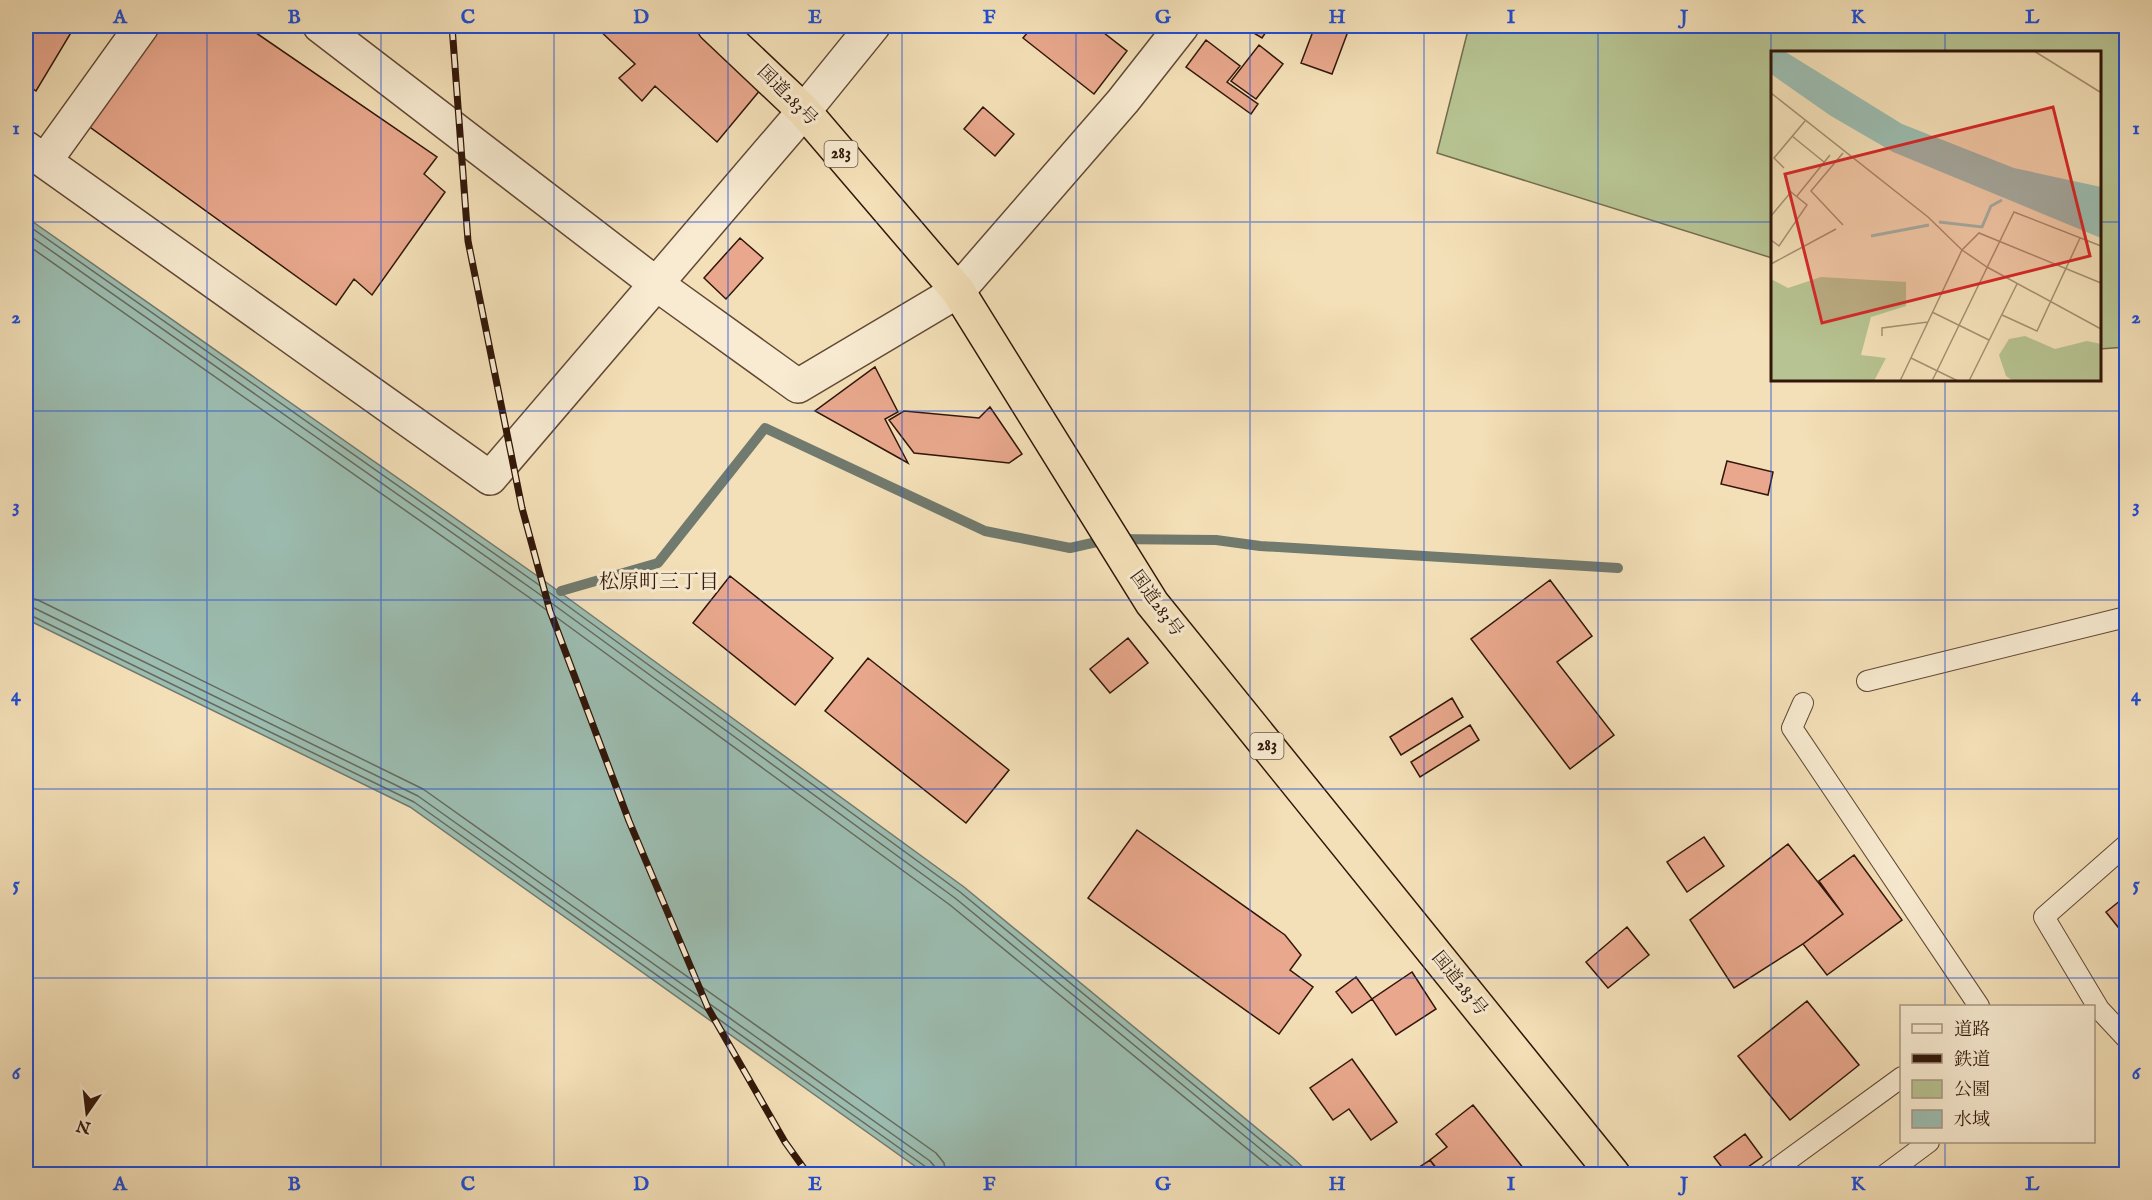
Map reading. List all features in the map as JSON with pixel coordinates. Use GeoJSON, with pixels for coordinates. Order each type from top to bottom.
{"type":"FeatureCollection","features":[{"type":"Feature","properties":{"kind":"highway","name":"国道283号"},"geometry":{"type":"LineString","coordinates":[[714,26],[804,111],[958,291],[1152,603],[1613,1174]]}},
{"type":"Feature","properties":{"kind":"street"},"geometry":{"type":"LineString","coordinates":[[142,26],[35,154],[490,478],[804,111],[873,26]]}},
{"type":"Feature","properties":{"kind":"street"},"geometry":{"type":"LineString","coordinates":[[320,26],[655,283],[798,386],[958,291],[1123,101],[1182,26]]}},
{"type":"Feature","properties":{"kind":"lane"},"geometry":{"type":"LineString","coordinates":[[1868,681],[2127,617]]}},
{"type":"Feature","properties":{"kind":"lane"},"geometry":{"type":"LineString","coordinates":[[1803,704],[1792,728],[1978,1005]]}},
{"type":"Feature","properties":{"kind":"lane"},"geometry":{"type":"LineString","coordinates":[[2092,1005],[2044,917],[2127,845]]}},
{"type":"Feature","properties":{"kind":"lane"},"geometry":{"type":"LineString","coordinates":[[2096,1012],[2127,1038]]}},
{"type":"Feature","properties":{"kind":"lane"},"geometry":{"type":"LineString","coordinates":[[1769,1174],[1900,1078]]}},
{"type":"Feature","properties":{"kind":"lane"},"geometry":{"type":"LineString","coordinates":[[1886,1174],[1928,1143]]}},
{"type":"Feature","properties":{"kind":"green space"},"geometry":{"type":"Polygon","coordinates":[[[1469,26],[2126,26],[2126,347],[2101,349],[2101,51],[1771,51],[1771,258],[1437,153],[1469,26]]]}},
{"type":"Feature","properties":{"kind":"water"},"geometry":{"type":"Polygon","coordinates":[[[26,217],[543,580],[964,887],[1310,1174],[926,1174],[410,807],[26,619],[26,217]]]}},
{"type":"Feature","properties":{"kind":"building"},"geometry":{"type":"Polygon","coordinates":[[[26,26],[75,26],[36,91],[26,84],[26,26]]]}},
{"type":"Feature","properties":{"kind":"building"},"geometry":{"type":"Polygon","coordinates":[[[155,26],[246,26],[437,157],[424,174],[445,192],[372,295],[354,279],[336,305],[87,125],[155,26]]]}},
{"type":"Feature","properties":{"kind":"building"},"geometry":{"type":"Polygon","coordinates":[[[595,26],[693,26],[761,89],[717,142],[655,86],[642,101],[619,78],[635,64],[595,26]]]}},
{"type":"Feature","properties":{"kind":"building"},"geometry":{"type":"Polygon","coordinates":[[[1033,26],[1095,26],[1127,51],[1094,94],[1023,38],[1033,26]]]}},
{"type":"Feature","properties":{"kind":"building"},"geometry":{"type":"Polygon","coordinates":[[[1242,26],[1270,26],[1262,38],[1242,26]]]}},
{"type":"Feature","properties":{"kind":"building"},"geometry":{"type":"Polygon","coordinates":[[[1315,26],[1350,26],[1332,74],[1301,63],[1315,26]]]}},
{"type":"Feature","properties":{"kind":"building"},"geometry":{"type":"Polygon","coordinates":[[[1206,40],[1240,66],[1227,82],[1258,104],[1251,114],[1186,67],[1206,40]]]}},
{"type":"Feature","properties":{"kind":"building"},"geometry":{"type":"Polygon","coordinates":[[[1259,45],[1283,64],[1256,99],[1231,81],[1259,45]]]}},
{"type":"Feature","properties":{"kind":"building"},"geometry":{"type":"Polygon","coordinates":[[[983,107],[1014,134],[995,156],[964,129],[983,107]]]}},
{"type":"Feature","properties":{"kind":"building"},"geometry":{"type":"Polygon","coordinates":[[[740,238],[763,258],[726,299],[704,278],[740,238]]]}},
{"type":"Feature","properties":{"kind":"building"},"geometry":{"type":"Polygon","coordinates":[[[875,367],[898,412],[885,419],[908,463],[815,411],[875,367]]]}},
{"type":"Feature","properties":{"kind":"building"},"geometry":{"type":"Polygon","coordinates":[[[990,407],[1022,454],[1009,463],[914,453],[889,420],[904,411],[979,418],[990,407]]]}},
{"type":"Feature","properties":{"kind":"building"},"geometry":{"type":"Polygon","coordinates":[[[1727,461],[1773,472],[1768,495],[1721,484],[1727,461]]]}},
{"type":"Feature","properties":{"kind":"building"},"geometry":{"type":"Polygon","coordinates":[[[730,576],[833,658],[795,705],[693,623],[730,576]]]}},
{"type":"Feature","properties":{"kind":"building"},"geometry":{"type":"Polygon","coordinates":[[[1550,580],[1592,636],[1557,662],[1614,735],[1570,769],[1471,639],[1550,580]]]}},
{"type":"Feature","properties":{"kind":"building"},"geometry":{"type":"Polygon","coordinates":[[[1128,638],[1148,663],[1110,693],[1090,669],[1128,638]]]}},
{"type":"Feature","properties":{"kind":"building"},"geometry":{"type":"Polygon","coordinates":[[[868,658],[1009,770],[966,823],[825,711],[868,658]]]}},
{"type":"Feature","properties":{"kind":"building"},"geometry":{"type":"Polygon","coordinates":[[[1452,698],[1463,717],[1401,755],[1390,737],[1452,698]]]}},
{"type":"Feature","properties":{"kind":"building"},"geometry":{"type":"Polygon","coordinates":[[[1470,725],[1479,740],[1420,777],[1411,762],[1470,725]]]}},
{"type":"Feature","properties":{"kind":"building"},"geometry":{"type":"Polygon","coordinates":[[[1137,830],[1285,935],[1301,955],[1290,970],[1313,987],[1279,1034],[1088,898],[1137,830]]]}},
{"type":"Feature","properties":{"kind":"building"},"geometry":{"type":"Polygon","coordinates":[[[1704,837],[1724,866],[1687,892],[1667,862],[1704,837]]]}},
{"type":"Feature","properties":{"kind":"building"},"geometry":{"type":"Polygon","coordinates":[[[1788,844],[1843,914],[1803,944],[1734,988],[1690,920],[1788,844]]]}},
{"type":"Feature","properties":{"kind":"building"},"geometry":{"type":"Polygon","coordinates":[[[1854,855],[1902,920],[1827,975],[1803,944],[1843,914],[1819,881],[1854,855]]]}},
{"type":"Feature","properties":{"kind":"building"},"geometry":{"type":"Polygon","coordinates":[[[2126,896],[2126,937],[2106,912],[2126,896]]]}},
{"type":"Feature","properties":{"kind":"building"},"geometry":{"type":"Polygon","coordinates":[[[1627,927],[1649,955],[1608,988],[1586,962],[1627,927]]]}},
{"type":"Feature","properties":{"kind":"building"},"geometry":{"type":"Polygon","coordinates":[[[1412,972],[1436,1009],[1396,1035],[1372,999],[1412,972]]]}},
{"type":"Feature","properties":{"kind":"building"},"geometry":{"type":"Polygon","coordinates":[[[1356,977],[1372,999],[1352,1013],[1336,992],[1356,977]]]}},
{"type":"Feature","properties":{"kind":"building"},"geometry":{"type":"Polygon","coordinates":[[[1807,1001],[1859,1065],[1790,1120],[1738,1056],[1807,1001]]]}},
{"type":"Feature","properties":{"kind":"building"},"geometry":{"type":"Polygon","coordinates":[[[1352,1059],[1397,1122],[1371,1140],[1349,1109],[1333,1120],[1310,1088],[1352,1059]]]}},
{"type":"Feature","properties":{"kind":"building"},"geometry":{"type":"Polygon","coordinates":[[[1473,1105],[1528,1174],[1441,1174],[1430,1160],[1447,1147],[1436,1134],[1473,1105]]]}},
{"type":"Feature","properties":{"kind":"building"},"geometry":{"type":"Polygon","coordinates":[[[1745,1134],[1762,1157],[1738,1174],[1727,1174],[1714,1157],[1745,1134]]]}},
{"type":"Feature","properties":{"kind":"building"},"geometry":{"type":"Polygon","coordinates":[[[1430,1160],[1440,1174],[1410,1173],[1430,1160]]]}},
{"type":"Feature","properties":{"kind":"waterway"},"geometry":{"type":"LineString","coordinates":[[561,591],[658,563],[765,428],[985,531],[1070,548],[1110,539],[1216,540],[1260,546],[1618,568]]}},
{"type":"Feature","properties":{"kind":"railway"},"geometry":{"type":"LineString","coordinates":[[452,26],[468,241],[522,508],[550,611],[629,821],[708,1008],[785,1142],[808,1174]]}},
{"type":"Feature","properties":{"kind":"district","name":"松原町三丁目"},"geometry":{"type":"Point","coordinates":[659,582]}}]}
